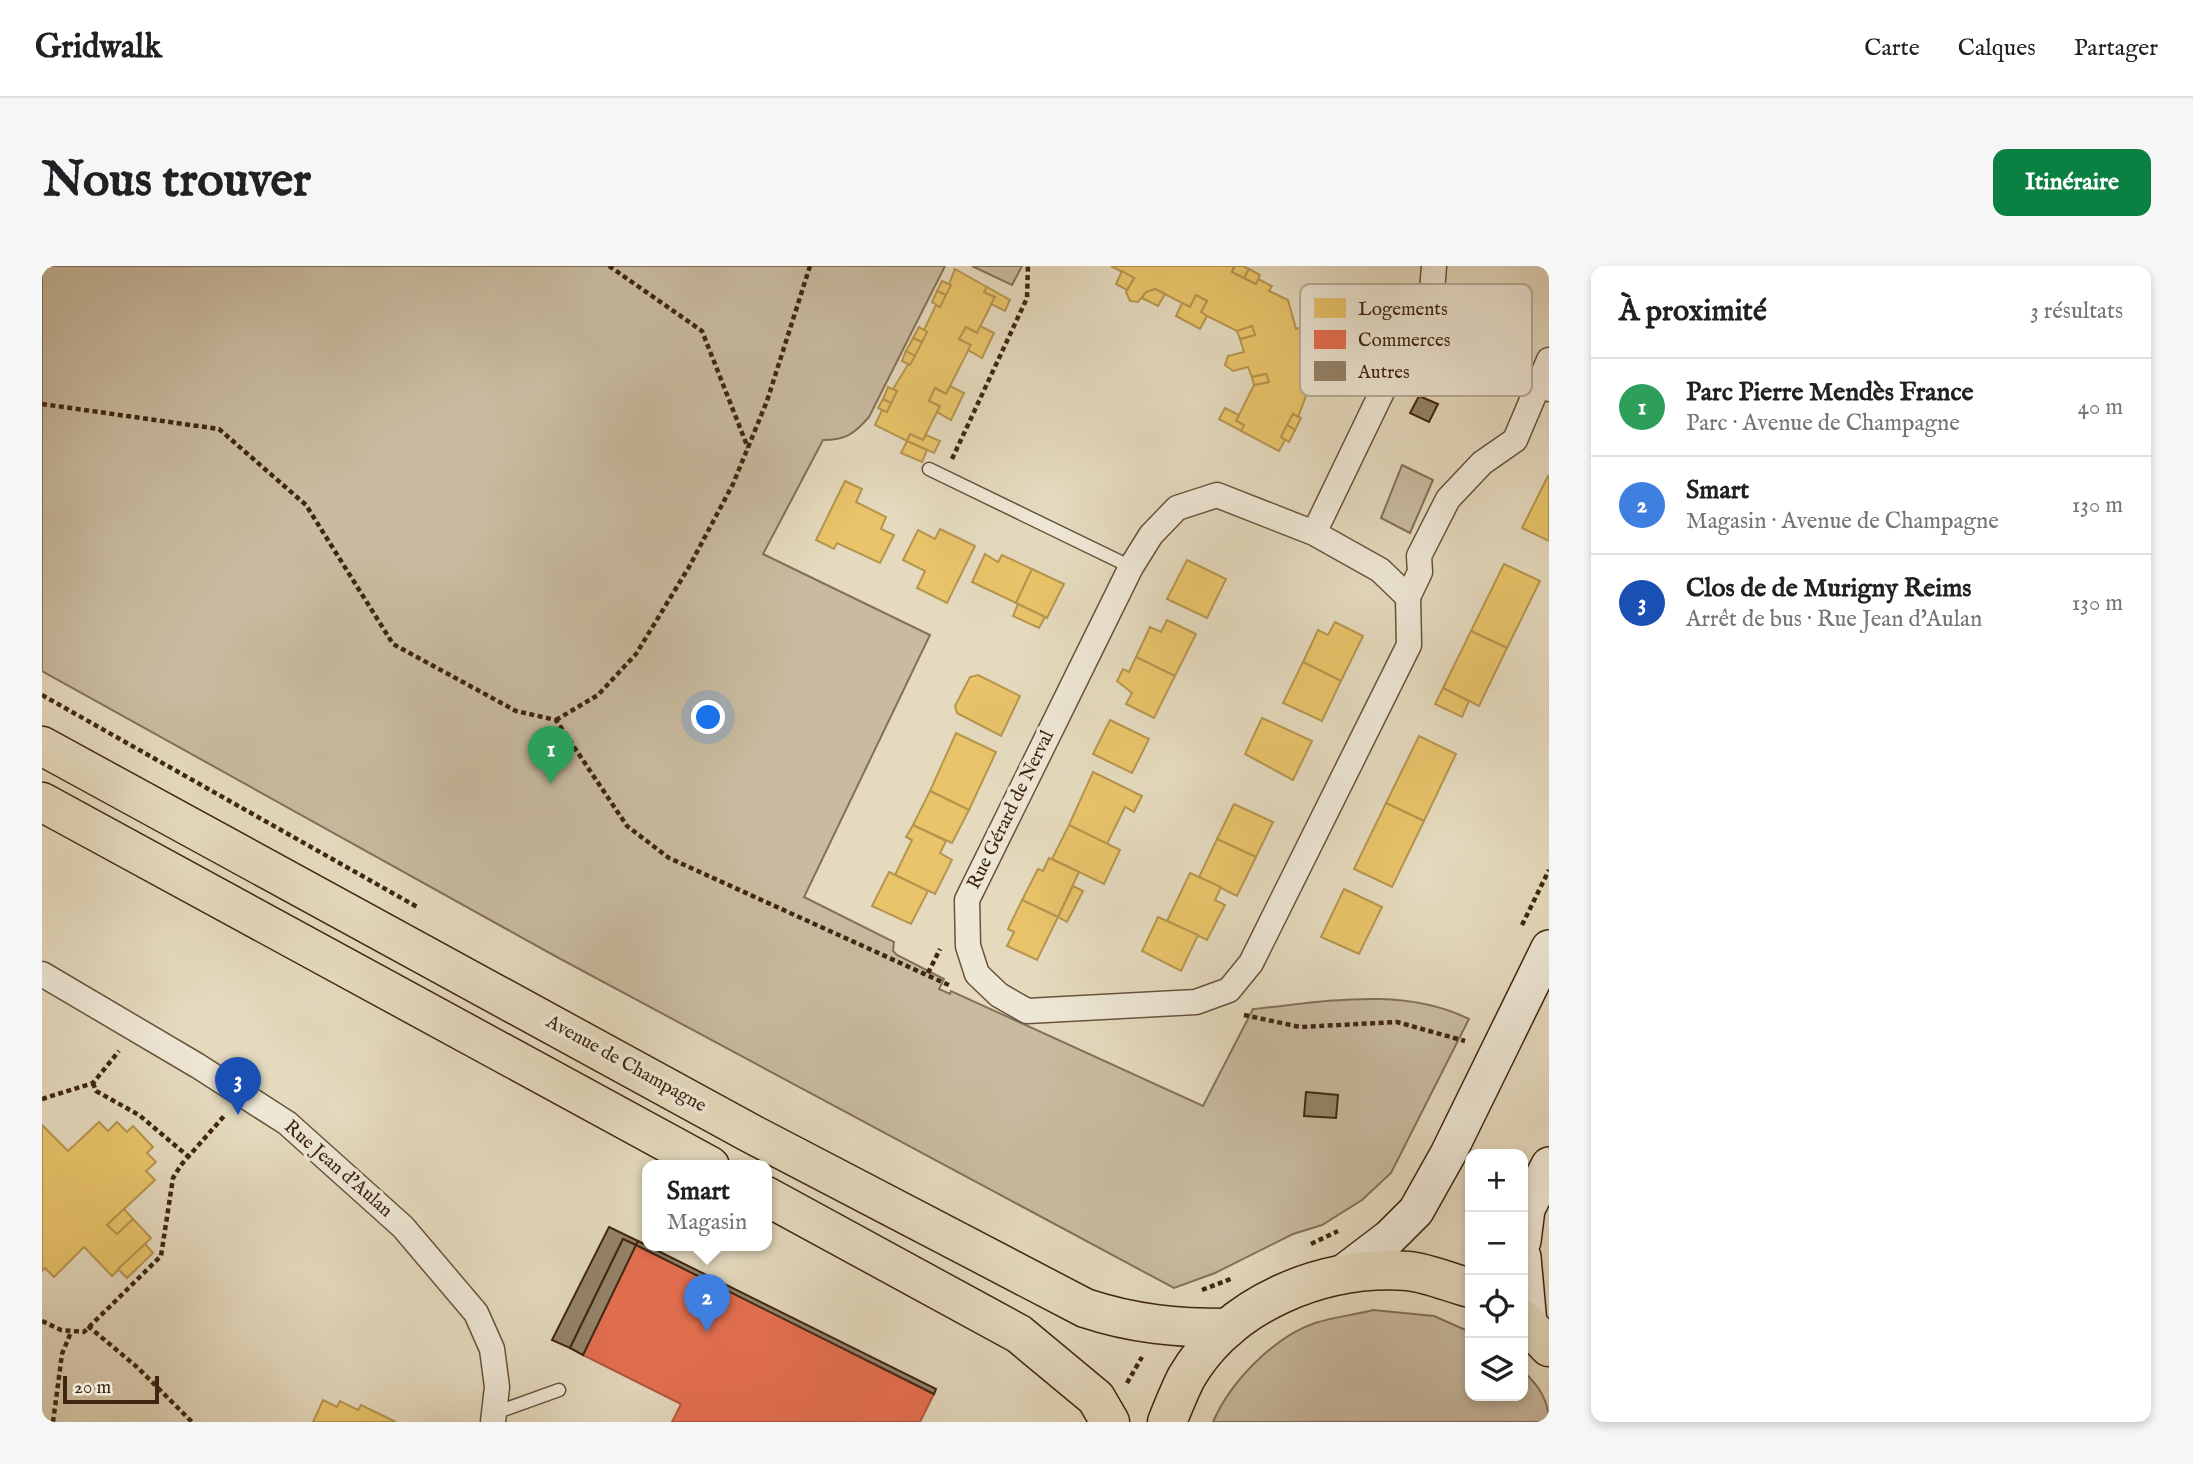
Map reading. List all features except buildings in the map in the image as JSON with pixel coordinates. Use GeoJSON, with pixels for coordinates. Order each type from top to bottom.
{"type":"FeatureCollection","features":[{"type":"Feature","properties":{"kind":"main road","name":"Avenue de Champagne"},"geometry":{"type":"LineString","coordinates":[[42,746],[750,1133],[1040,1286],[1085,1308],[1120,1320],[1156,1326],[1228,1328]]}},
{"type":"Feature","properties":{"kind":"main road"},"geometry":{"type":"LineString","coordinates":[[42,802],[699,1160]]}},
{"type":"Feature","properties":{"kind":"main road"},"geometry":{"type":"LineString","coordinates":[[1344,1272],[1390,1237],[1416,1211],[1448,1154],[1549,948]]}},
{"type":"Feature","properties":{"kind":"main road"},"geometry":{"type":"LineString","coordinates":[[1527,1212],[1549,1165]]}},
{"type":"Feature","properties":{"kind":"main road"},"geometry":{"type":"LineString","coordinates":[[772,1199],[1019,1334],[1096,1398],[1108,1419]]}},
{"type":"Feature","properties":{"kind":"main road"},"geometry":{"type":"LineString","coordinates":[[1167,1422],[1187,1376],[1228,1328],[1282,1292],[1344,1272],[1410,1271],[1465,1287]]}},
{"type":"Feature","properties":{"kind":"main road"},"geometry":{"type":"LineString","coordinates":[[1525,1275],[1533,1330]]}},
{"type":"Feature","properties":{"kind":"street"},"geometry":{"type":"LineString","coordinates":[[1432,284],[1434,266]]}},
{"type":"Feature","properties":{"kind":"street"},"geometry":{"type":"LineString","coordinates":[[977,974],[999,995],[1027,1011],[1196,1002],[1228,990],[1251,963],[1409,645],[1408,597],[1420,572],[1419,556],[1448,499],[1482,463],[1515,440],[1543,386],[1549,360]]}},
{"type":"Feature","properties":{"kind":"street"},"geometry":{"type":"LineString","coordinates":[[1314,533],[1380,396]]}},
{"type":"Feature","properties":{"kind":"street","name":"Rue Gérard de Nerval"},"geometry":{"type":"LineString","coordinates":[[977,974],[968,946],[967,900],[1131,567],[1151,535],[1177,508],[1217,495],[1314,533],[1380,570],[1408,597]]}},
{"type":"Feature","properties":{"kind":"street","name":"Rue Jean d'Aulan"},"geometry":{"type":"LineString","coordinates":[[42,974],[287,1123],[403,1227],[476,1313],[492,1349],[497,1387],[494,1418]]}},
{"type":"Feature","properties":{"kind":"lane"},"geometry":{"type":"LineString","coordinates":[[929,469],[1131,567]]}},
{"type":"Feature","properties":{"kind":"lane"},"geometry":{"type":"LineString","coordinates":[[494,1418],[559,1390]]}},
{"type":"Feature","properties":{"kind":"path"},"geometry":{"type":"LineString","coordinates":[[609,266],[702,331],[748,448]]}},
{"type":"Feature","properties":{"kind":"path"},"geometry":{"type":"LineString","coordinates":[[555,720],[598,695],[636,654],[689,567],[748,448],[767,401],[810,266]]}},
{"type":"Feature","properties":{"kind":"path"},"geometry":{"type":"LineString","coordinates":[[944,475],[1027,298],[1028,266]]}},
{"type":"Feature","properties":{"kind":"path"},"geometry":{"type":"LineString","coordinates":[[42,404],[219,429],[306,505],[393,644],[516,711],[555,720],[627,826],[669,858],[928,973],[951,986],[977,974]]}},
{"type":"Feature","properties":{"kind":"path"},"geometry":{"type":"LineString","coordinates":[[1196,1002],[1300,1027],[1397,1022],[1466,1042]]}},
{"type":"Feature","properties":{"kind":"path"},"geometry":{"type":"LineString","coordinates":[[42,1099],[93,1083],[135,1031]]}},
{"type":"Feature","properties":{"kind":"path"},"geometry":{"type":"LineString","coordinates":[[93,1083],[96,1091],[154,1125],[189,1157]]}},
{"type":"Feature","properties":{"kind":"path"},"geometry":{"type":"LineString","coordinates":[[42,1321],[71,1332],[84,1332],[162,1256],[170,1189],[181,1165],[223,1121],[237,1091]]}},
{"type":"Feature","properties":{"kind":"path"},"geometry":{"type":"LineString","coordinates":[[1309,1245],[1345,1228]]}},
{"type":"Feature","properties":{"kind":"path"},"geometry":{"type":"LineString","coordinates":[[1191,1294],[1237,1276]]}},
{"type":"Feature","properties":{"kind":"path"},"geometry":{"type":"LineString","coordinates":[[88,1326],[137,1367],[192,1422]]}},
{"type":"Feature","properties":{"kind":"path"},"geometry":{"type":"LineString","coordinates":[[1108,1419],[1137,1368],[1156,1326]]}},
{"type":"Feature","properties":{"kind":"path"},"geometry":{"type":"LineString","coordinates":[[53,1422],[62,1354],[71,1332]]}},
{"type":"Feature","properties":{"kind":"shaded area"},"geometry":{"type":"Polygon","coordinates":[[[42,266],[945,266],[869,417],[849,435],[823,440],[763,554],[930,635],[804,897],[894,942],[893,951],[897,955],[944,979],[939,989],[950,994],[951,991],[1203,1106],[1253,1009],[1335,1000],[1390,999],[1443,1009],[1469,1019],[1391,1173],[1362,1200],[1322,1225],[1293,1234],[1215,1273],[1174,1288],[555,956],[42,671],[42,266]]]}},
{"type":"Feature","properties":{"kind":"shaded area"},"geometry":{"type":"Polygon","coordinates":[[[972,266],[1022,266],[1012,285],[972,266]]]}},
{"type":"Feature","properties":{"kind":"shaded area"},"geometry":{"type":"Polygon","coordinates":[[[1402,465],[1433,480],[1410,533],[1381,518],[1402,465]]]}},
{"type":"Feature","properties":{"kind":"shaded area"},"geometry":{"type":"Polygon","coordinates":[[[1373,1310],[1434,1316],[1465,1330],[1465,1401],[1528,1401],[1528,1376],[1542,1394],[1549,1422],[1213,1422],[1230,1392],[1269,1350],[1300,1330],[1329,1319],[1373,1310]]]}},
{"type":"Feature","properties":{"kind":"place","name":"Parc Pierre Mendès France"},"geometry":{"type":"Point","coordinates":[551,784]}},
{"type":"Feature","properties":{"kind":"place","name":"Clos de de Murigny Reims"},"geometry":{"type":"Point","coordinates":[238,1115]}},
{"type":"Feature","properties":{"kind":"place","name":"Smart"},"geometry":{"type":"Point","coordinates":[707,1332]}}]}
